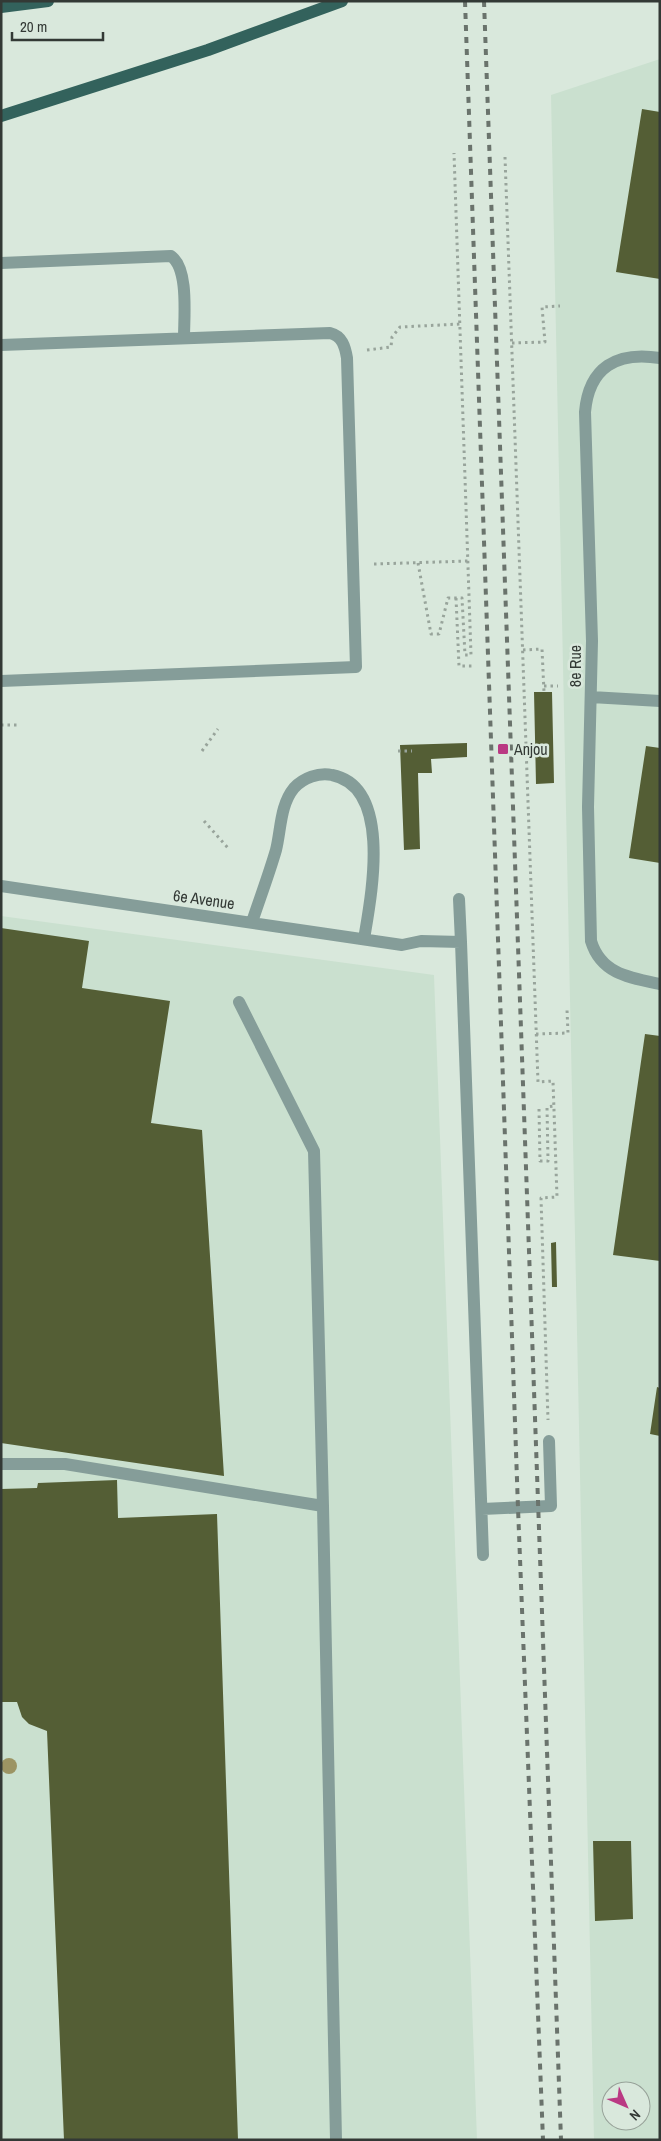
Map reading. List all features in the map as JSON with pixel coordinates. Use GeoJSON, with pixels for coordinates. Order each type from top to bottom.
{"type":"FeatureCollection","features":[{"type":"Feature","properties":{"kind":"main road"},"geometry":{"type":"LineString","coordinates":[[1,8],[48,1]]}},
{"type":"Feature","properties":{"kind":"main road"},"geometry":{"type":"LineString","coordinates":[[1,116],[226,44],[342,1]]}},
{"type":"Feature","properties":{"kind":"street"},"geometry":{"type":"LineString","coordinates":[[1,263],[171,256],[177,260],[182,271],[184,338]]}},
{"type":"Feature","properties":{"kind":"street"},"geometry":{"type":"LineString","coordinates":[[1,345],[330,333],[338,336],[346,358],[356,667],[1,680]]}},
{"type":"Feature","properties":{"kind":"street","name":"8e Rue"},"geometry":{"type":"LineString","coordinates":[[660,358],[637,355],[628,356],[603,369],[588,393],[585,412],[591,696],[588,807],[590,932],[594,950],[604,965],[619,975],[660,984]]}},
{"type":"Feature","properties":{"kind":"street"},"geometry":{"type":"LineString","coordinates":[[591,696],[660,701]]}},
{"type":"Feature","properties":{"kind":"street"},"geometry":{"type":"LineString","coordinates":[[252,922],[272,862],[285,804],[289,795],[301,782],[318,775],[328,774],[348,781],[356,789],[368,806],[371,819],[373,862],[364,939]]}},
{"type":"Feature","properties":{"kind":"street","name":"6e Avenue"},"geometry":{"type":"LineString","coordinates":[[1,886],[402,945],[421,942],[461,942]]}},
{"type":"Feature","properties":{"kind":"street"},"geometry":{"type":"LineString","coordinates":[[459,899],[483,1556]]}},
{"type":"Feature","properties":{"kind":"street"},"geometry":{"type":"LineString","coordinates":[[239,1002],[314,1151],[336,2140]]}},
{"type":"Feature","properties":{"kind":"street"},"geometry":{"type":"LineString","coordinates":[[482,1509],[551,1506],[549,1441]]}},
{"type":"Feature","properties":{"kind":"street"},"geometry":{"type":"LineString","coordinates":[[1,1464],[65,1464],[323,1506]]}},
{"type":"Feature","properties":{"kind":"path"},"geometry":{"type":"LineString","coordinates":[[418,563],[432,634],[439,634],[448,598],[462,598],[465,655],[472,655],[454,153]]}},
{"type":"Feature","properties":{"kind":"path"},"geometry":{"type":"LineString","coordinates":[[506,157],[538,1082],[553,1081],[554,1106],[557,1197],[542,1198],[549,1441]]}},
{"type":"Feature","properties":{"kind":"path"},"geometry":{"type":"LineString","coordinates":[[512,343],[545,342],[542,307],[560,306]]}},
{"type":"Feature","properties":{"kind":"path"},"geometry":{"type":"LineString","coordinates":[[391,347],[392,337],[400,328],[460,324]]}},
{"type":"Feature","properties":{"kind":"path"},"geometry":{"type":"LineString","coordinates":[[398,563],[468,561]]}},
{"type":"Feature","properties":{"kind":"path"},"geometry":{"type":"LineString","coordinates":[[456,598],[459,666],[474,666]]}},
{"type":"Feature","properties":{"kind":"path"},"geometry":{"type":"LineString","coordinates":[[523,650],[542,649],[544,692]]}},
{"type":"Feature","properties":{"kind":"path"},"geometry":{"type":"LineString","coordinates":[[544,686],[558,686]]}},
{"type":"Feature","properties":{"kind":"path"},"geometry":{"type":"LineString","coordinates":[[1,725],[18,725]]}},
{"type":"Feature","properties":{"kind":"path"},"geometry":{"type":"LineString","coordinates":[[202,751],[218,730]]}},
{"type":"Feature","properties":{"kind":"path"},"geometry":{"type":"LineString","coordinates":[[398,751],[412,751]]}},
{"type":"Feature","properties":{"kind":"path"},"geometry":{"type":"LineString","coordinates":[[204,821],[228,848]]}},
{"type":"Feature","properties":{"kind":"path"},"geometry":{"type":"LineString","coordinates":[[536,1034],[568,1033],[567,1010]]}},
{"type":"Feature","properties":{"kind":"path"},"geometry":{"type":"LineString","coordinates":[[539,1110],[540,1161],[548,1160],[547,1107],[554,1106]]}},
{"type":"Feature","properties":{"kind":"shaded area"},"geometry":{"type":"Polygon","coordinates":[[[660,59],[660,2140],[594,2140],[551,95],[660,59]]]}},
{"type":"Feature","properties":{"kind":"shaded area"},"geometry":{"type":"Polygon","coordinates":[[[1,916],[434,975],[477,2140],[1,2140],[1,916]]]}},
{"type":"Feature","properties":{"kind":"building"},"geometry":{"type":"Polygon","coordinates":[[[642,109],[660,112],[660,279],[616,272],[642,109]]]}},
{"type":"Feature","properties":{"kind":"building"},"geometry":{"type":"Polygon","coordinates":[[[534,692],[552,692],[554,783],[536,784],[534,692]]]}},
{"type":"Feature","properties":{"kind":"building"},"geometry":{"type":"Polygon","coordinates":[[[467,743],[467,757],[431,759],[432,773],[418,773],[420,849],[404,850],[400,745],[467,743]]]}},
{"type":"Feature","properties":{"kind":"building"},"geometry":{"type":"Polygon","coordinates":[[[646,746],[660,748],[660,863],[629,858],[646,746]]]}},
{"type":"Feature","properties":{"kind":"building"},"geometry":{"type":"Polygon","coordinates":[[[1,928],[89,941],[82,988],[170,1001],[151,1123],[202,1130],[224,1476],[1,1443],[1,928]]]}},
{"type":"Feature","properties":{"kind":"building"},"geometry":{"type":"Polygon","coordinates":[[[645,1034],[660,1036],[660,1261],[613,1255],[645,1034]]]}},
{"type":"Feature","properties":{"kind":"building"},"geometry":{"type":"Polygon","coordinates":[[[556,1242],[557,1287],[552,1287],[551,1243],[556,1242]]]}},
{"type":"Feature","properties":{"kind":"building"},"geometry":{"type":"Polygon","coordinates":[[[657,1387],[660,1388],[660,1436],[650,1434],[657,1387]]]}},
{"type":"Feature","properties":{"kind":"building"},"geometry":{"type":"Polygon","coordinates":[[[117,1480],[118,1518],[217,1514],[238,2140],[64,2140],[47,1731],[29,1724],[22,1717],[17,1702],[1,1702],[1,1489],[37,1488],[38,1483],[117,1480]]]}},
{"type":"Feature","properties":{"kind":"building"},"geometry":{"type":"Polygon","coordinates":[[[593,1841],[631,1841],[633,1919],[595,1921],[593,1841]]]}},
{"type":"Feature","properties":{"kind":"railway"},"geometry":{"type":"LineString","coordinates":[[465,1],[518,1508],[543,2140]]}},
{"type":"Feature","properties":{"kind":"railway"},"geometry":{"type":"LineString","coordinates":[[484,1],[561,2140]]}},
{"type":"Feature","properties":{"kind":"place","name":"Anjou"},"geometry":{"type":"Point","coordinates":[503,749]}}]}
